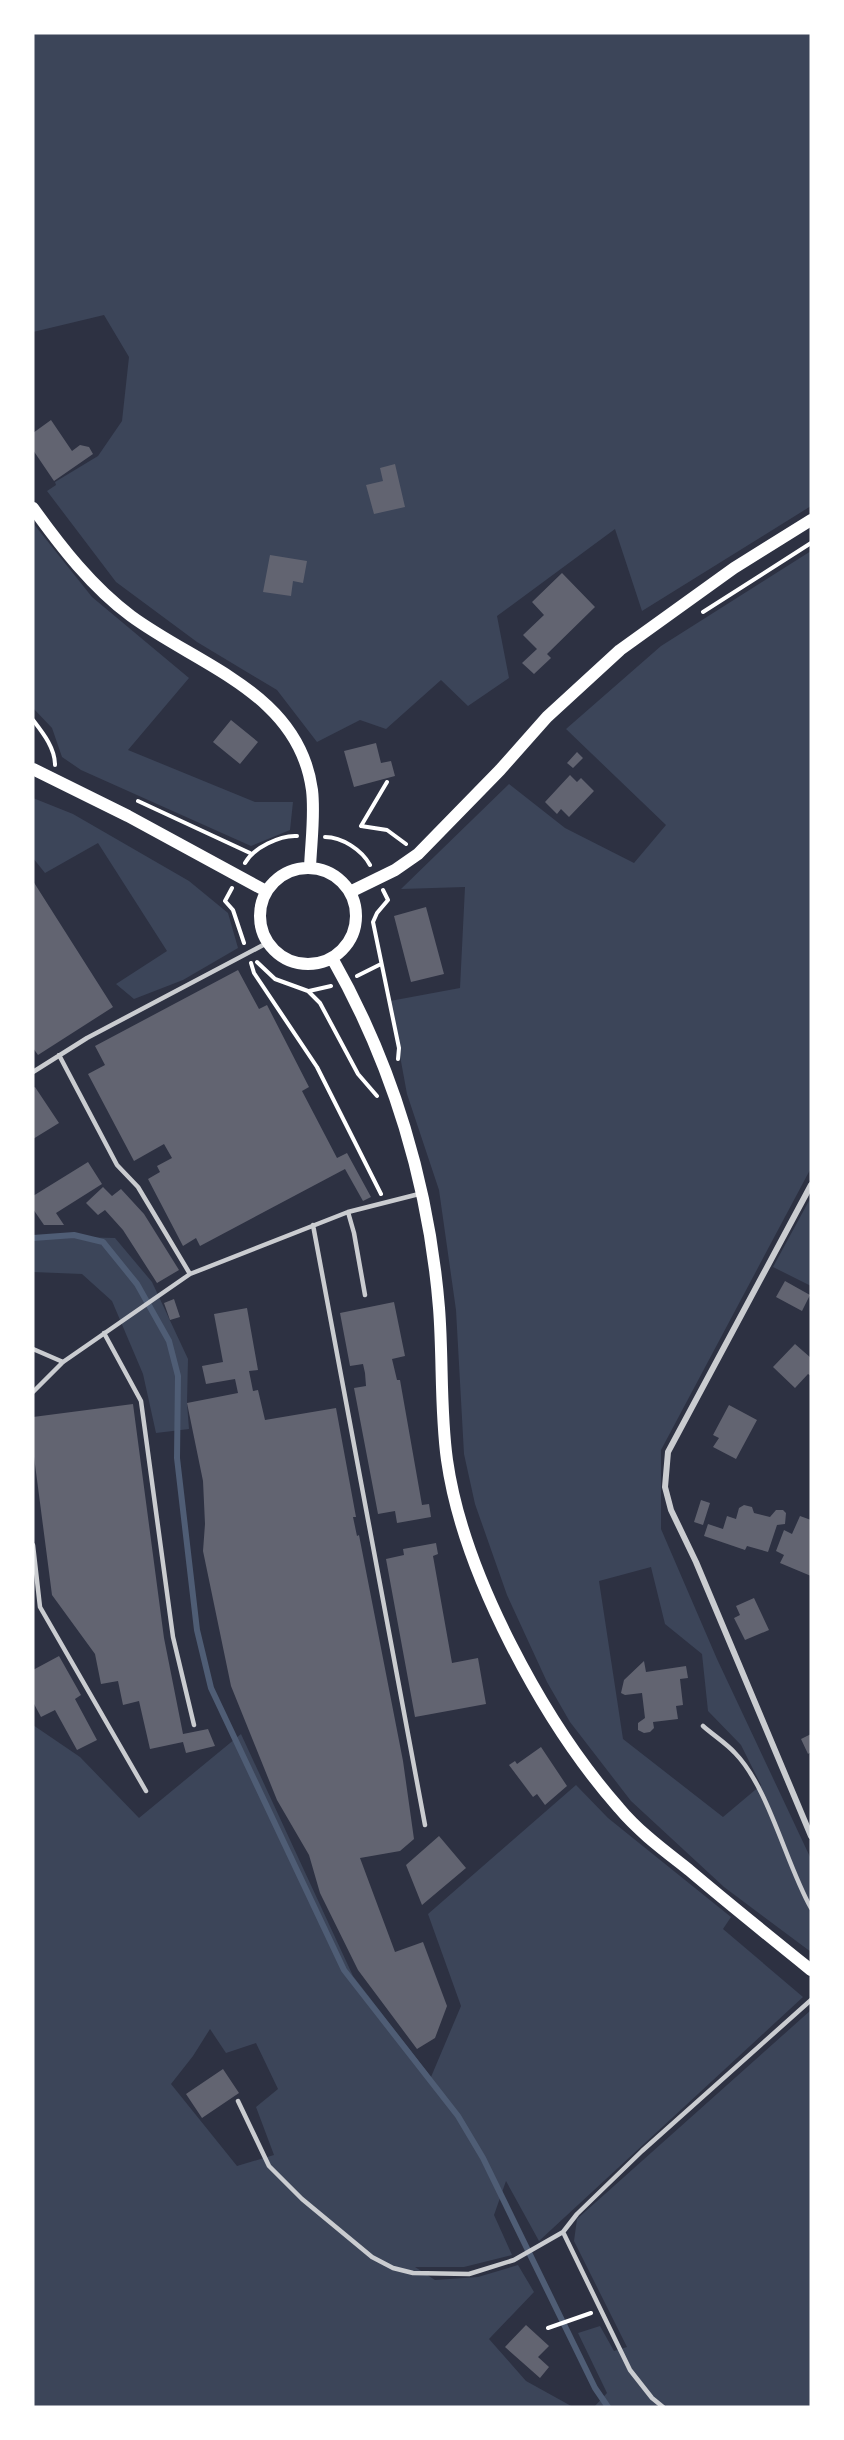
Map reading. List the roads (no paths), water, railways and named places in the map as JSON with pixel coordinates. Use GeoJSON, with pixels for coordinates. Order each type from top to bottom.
{"type":"FeatureCollection","features":[{"type":"Feature","properties":{"kind":"main road"},"geometry":{"type":"LineString","coordinates":[[33,508],[72,558],[130,615],[252,691],[292,732],[310,779],[312,837],[310,868]]}},
{"type":"Feature","properties":{"kind":"main road"},"geometry":{"type":"LineString","coordinates":[[350,892],[377,880],[418,854],[501,770],[547,717],[620,650],[734,568],[811,520]]}},
{"type":"Feature","properties":{"kind":"main road"},"geometry":{"type":"LineString","coordinates":[[33,769],[128,816],[266,891]]}},
{"type":"Feature","properties":{"kind":"main road"},"geometry":{"type":"LineString","coordinates":[[310,868],[326,871],[340,880],[350,892],[355,904],[355,929],[350,941],[332,958],[319,964],[289,962],[277,954],[267,943],[261,931],[259,917],[266,891],[280,876],[289,871],[310,868]]}},
{"type":"Feature","properties":{"kind":"main road"},"geometry":{"type":"LineString","coordinates":[[332,958],[363,1013],[410,1143],[433,1251],[439,1308],[447,1458],[451,1484],[475,1558],[512,1647],[559,1730],[620,1809],[646,1835],[811,1970]]}},
{"type":"Feature","properties":{"kind":"street"},"geometry":{"type":"LineString","coordinates":[[811,1185],[668,1452],[665,1487],[671,1510],[696,1562],[811,1836]]}},
{"type":"Feature","properties":{"kind":"lane"},"geometry":{"type":"LineString","coordinates":[[33,1072],[59,1055],[267,943]]}},
{"type":"Feature","properties":{"kind":"lane"},"geometry":{"type":"LineString","coordinates":[[59,1055],[117,1165],[138,1187],[190,1274]]}},
{"type":"Feature","properties":{"kind":"lane"},"geometry":{"type":"LineString","coordinates":[[33,1392],[63,1362],[190,1274],[348,1212],[422,1193]]}},
{"type":"Feature","properties":{"kind":"lane"},"geometry":{"type":"LineString","coordinates":[[348,1212],[365,1295]]}},
{"type":"Feature","properties":{"kind":"lane"},"geometry":{"type":"LineString","coordinates":[[313,1225],[425,1825]]}},
{"type":"Feature","properties":{"kind":"lane"},"geometry":{"type":"LineString","coordinates":[[104,1333],[141,1401],[173,1637],[194,1725]]}},
{"type":"Feature","properties":{"kind":"lane"},"geometry":{"type":"LineString","coordinates":[[33,1349],[63,1362]]}},
{"type":"Feature","properties":{"kind":"lane"},"geometry":{"type":"LineString","coordinates":[[33,1545],[40,1607],[146,1791]]}},
{"type":"Feature","properties":{"kind":"lane"},"geometry":{"type":"LineString","coordinates":[[703,1726],[736,1754],[763,1796],[800,1888],[811,1908]]}},
{"type":"Feature","properties":{"kind":"lane"},"geometry":{"type":"LineString","coordinates":[[238,2101],[269,2166],[302,2199],[372,2257],[393,2268],[441,2275],[469,2274],[514,2260],[563,2232],[577,2214],[642,2151],[811,2000]]}},
{"type":"Feature","properties":{"kind":"lane"},"geometry":{"type":"LineString","coordinates":[[563,2232],[630,2370],[652,2398],[663,2407]]}},
{"type":"Feature","properties":{"kind":"waterway"},"geometry":{"type":"LineString","coordinates":[[33,1238],[74,1235],[103,1242],[137,1284],[169,1341],[178,1376],[177,1458],[197,1630],[211,1688],[344,1970],[458,2116],[483,2158],[595,2388],[608,2407]]}}]}
